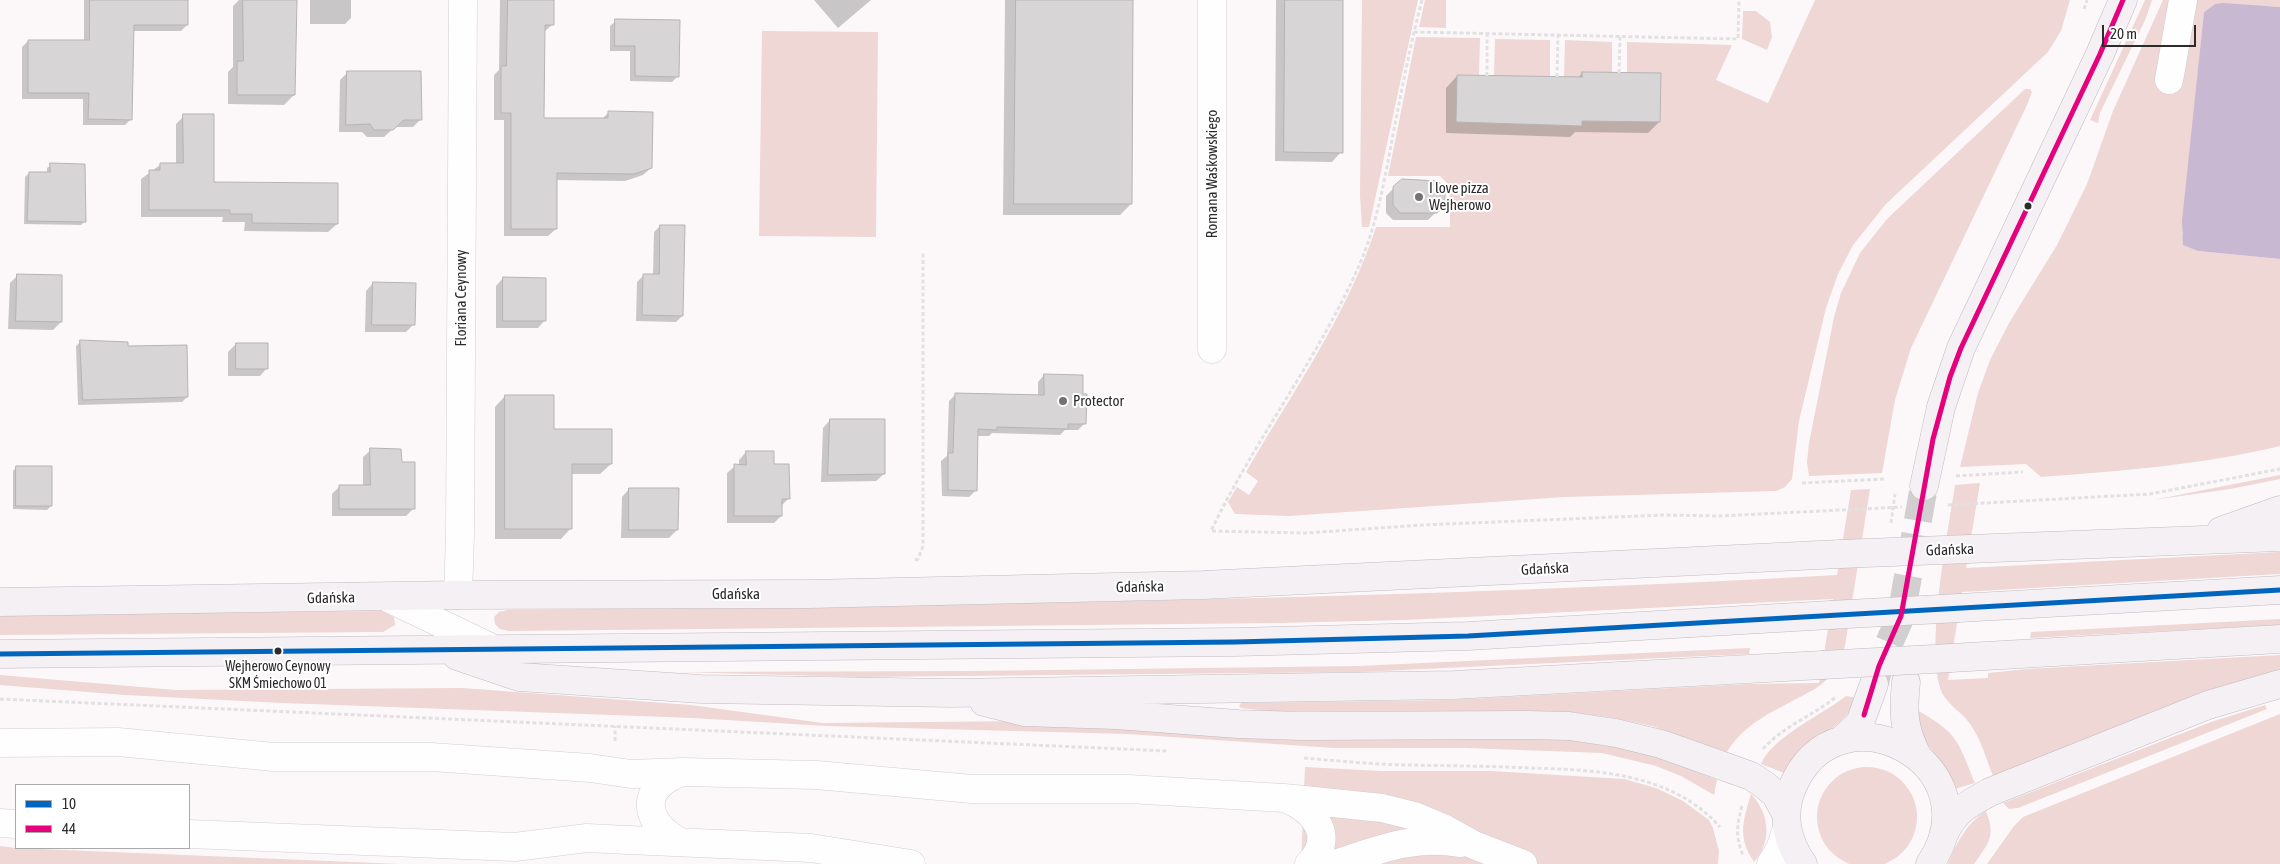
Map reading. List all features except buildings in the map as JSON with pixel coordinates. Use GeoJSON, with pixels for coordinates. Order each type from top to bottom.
{"type":"FeatureCollection","features":[{"type":"Feature","properties":{"kind":"main road"},"geometry":{"type":"LineString","coordinates":[[1924,486],[1941,407],[1961,348],[2100,54],[2123,0]]}},
{"type":"Feature","properties":{"kind":"main road"},"geometry":{"type":"LineString","coordinates":[[2193,541],[2280,510]]}},
{"type":"Feature","properties":{"kind":"main road","name":"Gdańska"},"geometry":{"type":"LineString","coordinates":[[0,602],[458,595],[818,594],[1203,586],[1840,554],[2280,537]]}},
{"type":"Feature","properties":{"kind":"main road"},"geometry":{"type":"LineString","coordinates":[[0,654],[388,650],[439,636],[494,649],[1381,639],[1478,636],[2280,590]]}},
{"type":"Feature","properties":{"kind":"main road"},"geometry":{"type":"LineString","coordinates":[[439,636],[519,677],[701,689],[951,692],[1454,685],[2280,639]]}},
{"type":"Feature","properties":{"kind":"main road"},"geometry":{"type":"LineString","coordinates":[[1906,682],[1904,724],[1918,756],[1932,772],[1942,791],[1946,813],[1944,834]]}},
{"type":"Feature","properties":{"kind":"main road"},"geometry":{"type":"LineString","coordinates":[[1786,821],[1789,795],[1797,777],[1809,761],[1824,749],[1842,740],[1860,723],[1874,684]]}},
{"type":"Feature","properties":{"kind":"main road"},"geometry":{"type":"LineString","coordinates":[[1930,864],[1937,853],[1951,819],[1962,807],[1990,792],[2208,704],[2280,684]]}},
{"type":"Feature","properties":{"kind":"main road"},"geometry":{"type":"LineString","coordinates":[[951,692],[1024,712],[1116,715],[1238,724],[1301,726],[1569,726],[1616,733],[1661,744],[1751,776],[1766,786],[1776,795],[1786,821],[1794,852],[1803,864]]}},
{"type":"Feature","properties":{"kind":"main road"},"geometry":{"type":"LineString","coordinates":[[1842,740],[1862,737],[1882,739],[1901,745],[1918,756]]}},
{"type":"Feature","properties":{"kind":"street","name":"Floriana Ceynowy"},"geometry":{"type":"LineString","coordinates":[[458,595],[463,0]]}},
{"type":"Feature","properties":{"kind":"street","name":"Romana Waśkowskiego"},"geometry":{"type":"LineString","coordinates":[[1212,0],[1212,349]]}},
{"type":"Feature","properties":{"kind":"street"},"geometry":{"type":"LineString","coordinates":[[2168,80],[2182,0]]}},
{"type":"Feature","properties":{"kind":"street"},"geometry":{"type":"LineString","coordinates":[[386,597],[439,636],[492,595]]}},
{"type":"Feature","properties":{"kind":"street"},"geometry":{"type":"LineString","coordinates":[[0,743],[118,742],[274,756],[432,756],[590,768],[631,774],[684,772],[816,775],[972,789],[1128,789],[1284,798],[1382,808],[1414,816],[1474,845],[1523,864]]}},
{"type":"Feature","properties":{"kind":"street"},"geometry":{"type":"LineString","coordinates":[[680,842],[666,835],[656,824],[652,816],[651,806],[653,795],[660,785],[670,776],[684,772]]}},
{"type":"Feature","properties":{"kind":"street"},"geometry":{"type":"LineString","coordinates":[[1284,798],[1303,806],[1316,818],[1321,834],[1320,849],[1309,864]]}},
{"type":"Feature","properties":{"kind":"street"},"geometry":{"type":"LineString","coordinates":[[1771,864],[1780,849],[1786,821]]}},
{"type":"Feature","properties":{"kind":"street"},"geometry":{"type":"LineString","coordinates":[[0,823],[15,824]]}},
{"type":"Feature","properties":{"kind":"street"},"geometry":{"type":"LineString","coordinates":[[190,834],[515,847],[588,838],[811,848],[911,864]]}},
{"type":"Feature","properties":{"kind":"street"},"geometry":{"type":"LineString","coordinates":[[1336,864],[1414,841],[1443,840],[1474,845]]}},
{"type":"Feature","properties":{"kind":"path"},"geometry":{"type":"LineString","coordinates":[[1422,0],[1385,176],[1372,226],[1358,267],[1324,331],[1233,486],[1211,531],[1306,534],[1482,522],[1663,515],[1720,516],[1848,510]]}},
{"type":"Feature","properties":{"kind":"path"},"geometry":{"type":"LineString","coordinates":[[1414,32],[1738,39],[1739,0]]}},
{"type":"Feature","properties":{"kind":"path"},"geometry":{"type":"LineString","coordinates":[[1486,76],[1487,33]]}},
{"type":"Feature","properties":{"kind":"path"},"geometry":{"type":"LineString","coordinates":[[1557,76],[1558,35]]}},
{"type":"Feature","properties":{"kind":"path"},"geometry":{"type":"LineString","coordinates":[[1619,73],[1620,36]]}},
{"type":"Feature","properties":{"kind":"path"},"geometry":{"type":"LineString","coordinates":[[923,252],[923,546]]}},
{"type":"Feature","properties":{"kind":"path"},"geometry":{"type":"LineString","coordinates":[[1977,503],[2150,494],[2280,469]]}},
{"type":"Feature","properties":{"kind":"path"},"geometry":{"type":"LineString","coordinates":[[1953,476],[2023,472]]}},
{"type":"Feature","properties":{"kind":"path"},"geometry":{"type":"LineString","coordinates":[[1802,483],[1885,479]]}},
{"type":"Feature","properties":{"kind":"path"},"geometry":{"type":"LineString","coordinates":[[0,699],[1178,752]]}},
{"type":"Feature","properties":{"kind":"path"},"geometry":{"type":"LineString","coordinates":[[1298,758],[1411,765],[1588,770],[1625,775],[1657,784],[1695,804],[1720,827]]}},
{"type":"Feature","properties":{"kind":"shaded area"},"geometry":{"type":"Polygon","coordinates":[[[1362,0],[1418,0],[1369,227],[1362,227],[1360,196],[1362,0]]]}},
{"type":"Feature","properties":{"kind":"shaded area"},"geometry":{"type":"Polygon","coordinates":[[[1425,0],[1446,0],[1446,28],[1419,27],[1425,0]]]}},
{"type":"Feature","properties":{"kind":"shaded area"},"geometry":{"type":"Polygon","coordinates":[[[1815,0],[2070,0],[2061,31],[2048,52],[1886,204],[1853,245],[1838,274],[1826,308],[1799,421],[1792,479],[1785,487],[1776,491],[1565,497],[1289,516],[1235,514],[1228,502],[1237,487],[1249,495],[1258,481],[1246,472],[1335,322],[1364,259],[1376,227],[1450,227],[1450,186],[1440,176],[1388,176],[1416,37],[1480,38],[1479,75],[1457,75],[1457,122],[1582,126],[1582,121],[1660,122],[1661,74],[1627,73],[1627,42],[1732,45],[1716,80],[1768,103],[1815,0]]]}},
{"type":"Feature","properties":{"kind":"shaded area"},"geometry":{"type":"Polygon","coordinates":[[[2145,0],[2152,0],[2146,18],[2100,113],[2098,123],[2090,120],[2145,0]]]}},
{"type":"Feature","properties":{"kind":"shaded area"},"geometry":{"type":"Polygon","coordinates":[[[2163,0],[2280,0],[2280,7],[2215,4],[2204,12],[2182,234],[2198,251],[2280,259],[2280,446],[2191,463],[2041,477],[2026,464],[1960,467],[1978,393],[1990,360],[2009,323],[2057,245],[2087,184],[2113,111],[2163,0]]]}},
{"type":"Feature","properties":{"kind":"shaded area"},"geometry":{"type":"Polygon","coordinates":[[[2215,4],[2280,7],[2280,259],[2198,251],[2183,245],[2182,221],[2204,12],[2215,4]]]}},
{"type":"Feature","properties":{"kind":"shaded area"},"geometry":{"type":"Polygon","coordinates":[[[1743,11],[1756,11],[1770,22],[1772,37],[1767,50],[1742,39],[1743,11]]]}},
{"type":"Feature","properties":{"kind":"shaded area"},"geometry":{"type":"Polygon","coordinates":[[[762,31],[878,32],[876,237],[759,236],[762,31]]]}},
{"type":"Feature","properties":{"kind":"shaded area"},"geometry":{"type":"Polygon","coordinates":[[[1495,39],[1550,40],[1550,77],[1494,76],[1495,39]]]}},
{"type":"Feature","properties":{"kind":"shaded area"},"geometry":{"type":"Polygon","coordinates":[[[1565,40],[1612,42],[1612,72],[1582,72],[1582,77],[1564,77],[1565,40]]]}},
{"type":"Feature","properties":{"kind":"shaded area"},"geometry":{"type":"Polygon","coordinates":[[[2025,89],[2030,89],[2032,92],[2027,105],[1911,348],[1895,400],[1882,473],[1809,476],[1807,462],[1809,443],[1834,317],[1841,293],[1860,253],[1887,219],[2025,89]]]}},
{"type":"Feature","properties":{"kind":"shaded area"},"geometry":{"type":"Polygon","coordinates":[[[2280,475],[2280,479],[2230,489],[2153,500],[2280,475]]]}},
{"type":"Feature","properties":{"kind":"shaded area"},"geometry":{"type":"Polygon","coordinates":[[[1980,483],[1966,568],[2280,552],[2280,574],[1962,592],[1948,680],[1988,678],[1988,673],[2027,669],[2280,655],[2280,670],[2203,693],[1993,776],[1974,730],[1942,693],[1937,674],[1935,650],[1939,591],[1955,485],[1980,483]]]}},
{"type":"Feature","properties":{"kind":"shaded area"},"geometry":{"type":"Polygon","coordinates":[[[1870,489],[1845,646],[1837,664],[1826,680],[1814,690],[1750,726],[1727,752],[1652,726],[1609,717],[1570,712],[1268,711],[1241,708],[1239,706],[1241,703],[1449,700],[1748,684],[1819,683],[1833,599],[1405,620],[1279,623],[509,631],[500,629],[495,624],[494,617],[499,612],[508,610],[840,606],[1339,596],[1837,575],[1851,490],[1870,489]]]}},
{"type":"Feature","properties":{"kind":"shaded area"},"geometry":{"type":"Polygon","coordinates":[[[382,611],[394,617],[395,625],[383,632],[0,635],[0,614],[382,611]]]}},
{"type":"Feature","properties":{"kind":"shaded area"},"geometry":{"type":"Polygon","coordinates":[[[2280,619],[2280,625],[2030,638],[2031,632],[2280,619]]]}},
{"type":"Feature","properties":{"kind":"shaded area"},"geometry":{"type":"Polygon","coordinates":[[[1750,648],[1749,654],[1358,672],[859,677],[679,672],[970,671],[1358,666],[1750,648]]]}},
{"type":"Feature","properties":{"kind":"shaded area"},"geometry":{"type":"Polygon","coordinates":[[[0,675],[176,690],[462,688],[691,705],[823,723],[1030,721],[1284,739],[1564,739],[1626,749],[1665,759],[1717,780],[1714,795],[1681,776],[1656,766],[1602,753],[1466,748],[1334,748],[1127,734],[826,726],[693,718],[282,703],[125,695],[0,685],[0,675]]]}},
{"type":"Feature","properties":{"kind":"shaded area"},"geometry":{"type":"Polygon","coordinates":[[[1846,696],[1858,698],[1850,711],[1832,729],[1801,751],[1784,773],[1761,764],[1767,754],[1786,736],[1846,696]]]}},
{"type":"Feature","properties":{"kind":"shaded area"},"geometry":{"type":"Polygon","coordinates":[[[2265,705],[2267,709],[2018,808],[2009,809],[2003,803],[2211,722],[2265,705]]]}},
{"type":"Feature","properties":{"kind":"shaded area"},"geometry":{"type":"Polygon","coordinates":[[[1915,709],[1940,724],[1954,738],[1975,783],[1955,789],[1945,767],[1924,740],[1915,709]]]}},
{"type":"Feature","properties":{"kind":"shaded area"},"geometry":{"type":"Polygon","coordinates":[[[2280,714],[2280,864],[1987,864],[2014,826],[2023,817],[2280,714]]]}},
{"type":"Feature","properties":{"kind":"shaded area"},"geometry":{"type":"Polygon","coordinates":[[[1305,767],[1381,771],[1491,771],[1624,779],[1656,788],[1683,801],[1709,820],[1719,851],[1718,864],[1301,864],[1305,767]]]}},
{"type":"Feature","properties":{"kind":"shaded area"},"geometry":{"type":"Polygon","coordinates":[[[1857,768],[1877,768],[1895,775],[1909,789],[1916,807],[1916,827],[1909,845],[1895,859],[1880,865],[1854,865],[1839,859],[1825,845],[1818,827],[1818,807],[1825,789],[1839,775],[1857,768]]]}},
{"type":"Feature","properties":{"kind":"shaded area"},"geometry":{"type":"Polygon","coordinates":[[[1751,794],[1762,810],[1766,828],[1764,846],[1754,862],[1743,837],[1744,821],[1751,794]]]}},
{"type":"Feature","properties":{"kind":"shaded area"},"geometry":{"type":"Polygon","coordinates":[[[1986,811],[1991,833],[1984,850],[1974,864],[1948,864],[1963,834],[1986,811]]]}},
{"type":"Feature","properties":{"kind":"shaded area"},"geometry":{"type":"Polygon","coordinates":[[[0,846],[15,849],[401,864],[0,864],[0,846]]]}},
{"type":"Feature","properties":{"kind":"tunnel"},"geometry":{"type":"LineString","coordinates":[[1875,682],[1879,666],[1901,616],[1924,486]]}},
{"type":"Feature","properties":{"kind":"transit line","name":"44"},"geometry":{"type":"LineString","coordinates":[[1864,715],[1879,666],[1901,616],[1933,439],[1950,377],[1961,348],[2100,54],[2123,0]]}},
{"type":"Feature","properties":{"kind":"transit line","name":"10"},"geometry":{"type":"LineString","coordinates":[[0,654],[1235,642],[1468,636],[2280,590]]}},
{"type":"Feature","properties":{"kind":"place","name":"I love pizza Wejherowo"},"geometry":{"type":"Point","coordinates":[1419,197]}},
{"type":"Feature","properties":{"kind":"place","name":"Protector"},"geometry":{"type":"Point","coordinates":[1063,401]}},
{"type":"Feature","properties":{"kind":"place","name":"Wejherowo Ceynowy SKM Śmiechowo 01"},"geometry":{"type":"Point","coordinates":[278,651]}}]}
